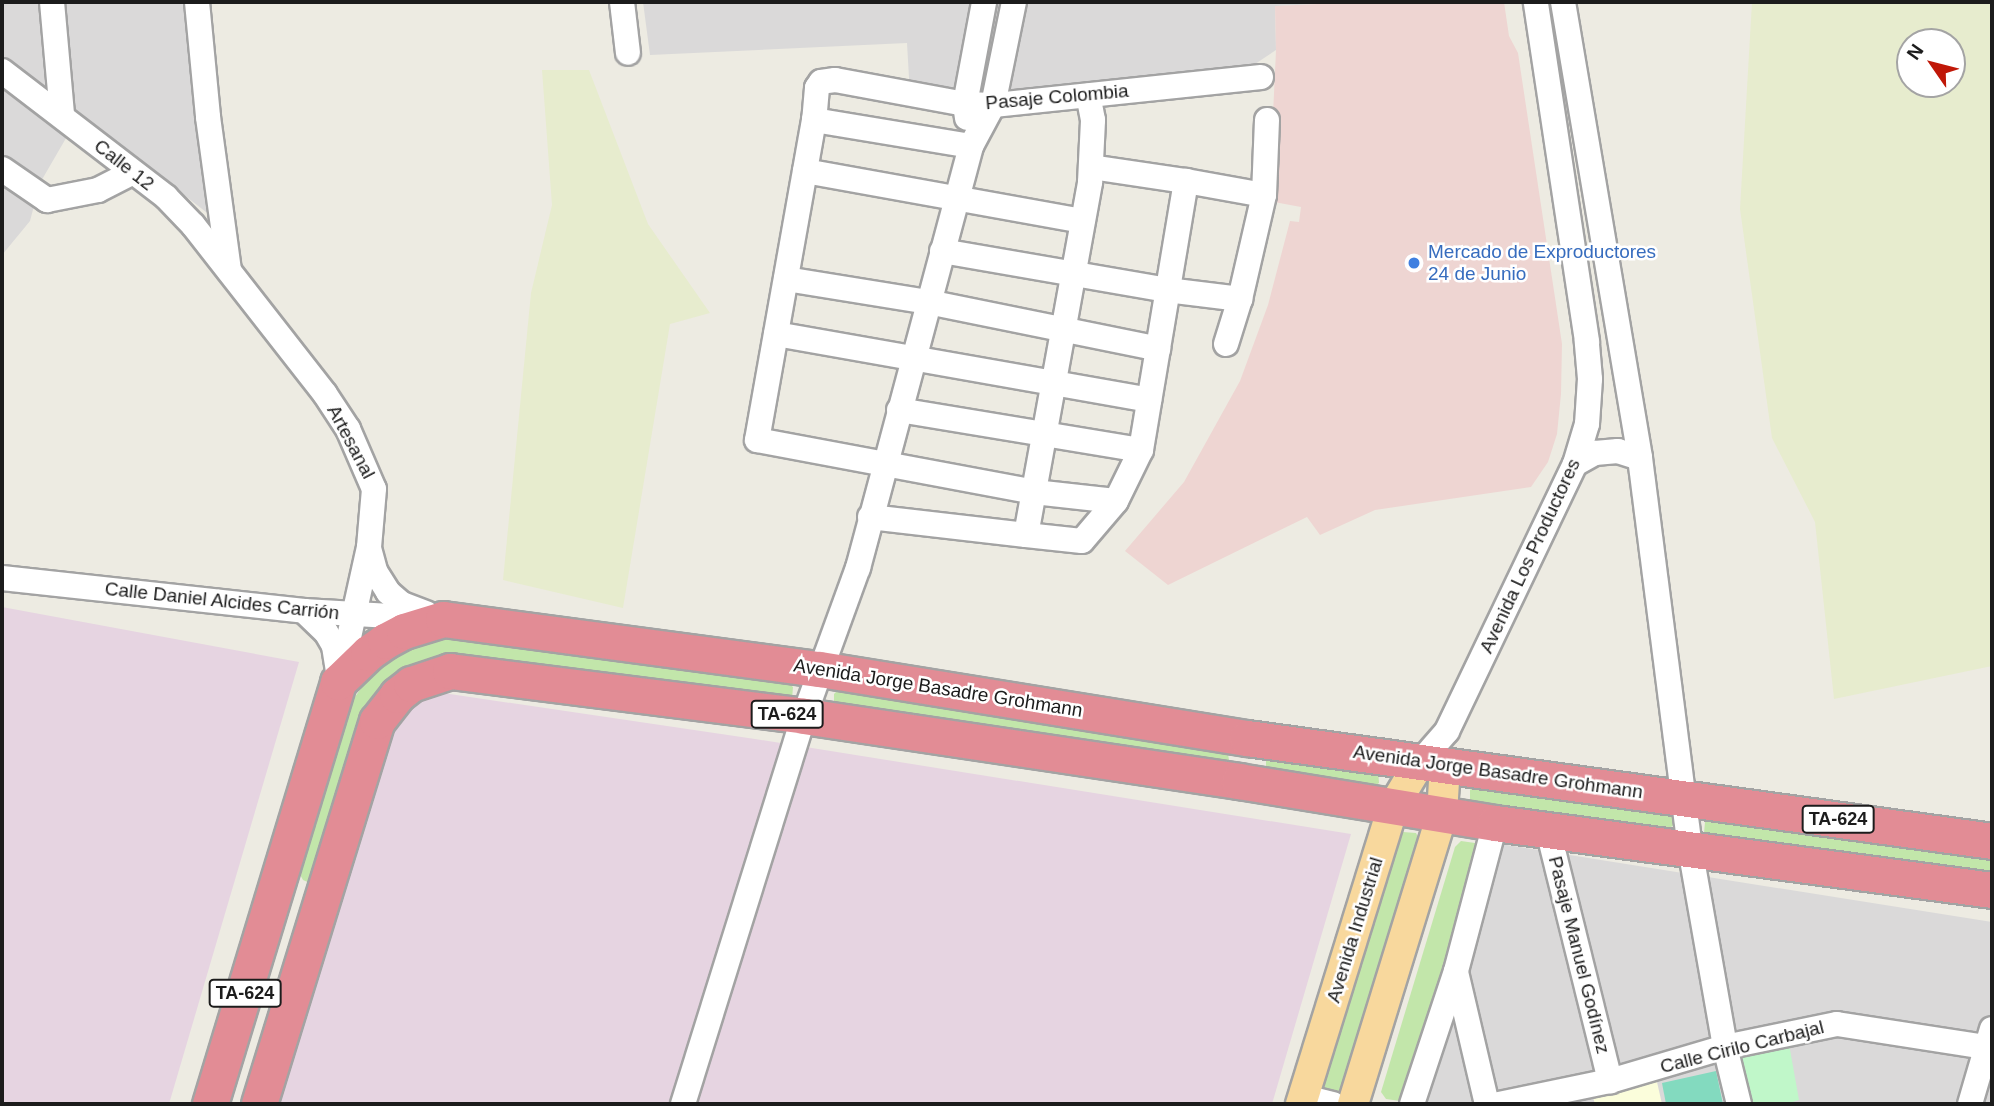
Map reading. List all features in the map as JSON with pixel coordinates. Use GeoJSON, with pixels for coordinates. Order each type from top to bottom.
{"type":"FeatureCollection","features":[{"type":"Feature","properties":{"kind":"highway","name":"Avenida Jorge Basadre Grohmann"},"geometry":{"type":"LineString","coordinates":[[210,1104],[280,881],[338,682],[368,653],[385,641],[413,628],[443,619],[820,669],[1247,738],[1992,841]]}},
{"type":"Feature","properties":{"kind":"highway","name":"TA-624"},"geometry":{"type":"LineString","coordinates":[[259,1104],[377,722],[397,695],[426,677],[462,670],[804,716],[1239,780],[1495,823],[1992,890]]}},
{"type":"Feature","properties":{"kind":"highway"},"geometry":{"type":"LineString","coordinates":[[1239,780],[1247,738]]}},
{"type":"Feature","properties":{"kind":"highway"},"geometry":{"type":"LineString","coordinates":[[280,881],[324,894]]}},
{"type":"Feature","properties":{"kind":"main road","name":"Avenida Industrial"},"geometry":{"type":"LineString","coordinates":[[1302,1101],[1393,807],[1432,764]]}},
{"type":"Feature","properties":{"kind":"main road"},"geometry":{"type":"LineString","coordinates":[[1353,1104],[1442,814],[1432,764]]}},
{"type":"Feature","properties":{"kind":"street"},"geometry":{"type":"LineString","coordinates":[[52,2],[62,115]]}},
{"type":"Feature","properties":{"kind":"street"},"geometry":{"type":"LineString","coordinates":[[197,2],[208,117],[230,275]]}},
{"type":"Feature","properties":{"kind":"street"},"geometry":{"type":"LineString","coordinates":[[622,2],[628,53]]}},
{"type":"Feature","properties":{"kind":"street"},"geometry":{"type":"LineString","coordinates":[[971,146],[965,104],[984,2]]}},
{"type":"Feature","properties":{"kind":"street"},"geometry":{"type":"LineString","coordinates":[[683,1104],[804,716],[858,568],[898,410],[971,146],[993,105],[1014,2]]}},
{"type":"Feature","properties":{"kind":"street","name":"Avenida Los Productores"},"geometry":{"type":"LineString","coordinates":[[1432,764],[1575,464],[1587,424],[1590,379],[1587,341],[1536,2]]}},
{"type":"Feature","properties":{"kind":"street"},"geometry":{"type":"LineString","coordinates":[[1563,2],[1640,458],[1690,848],[1725,1047],[1739,1104]]}},
{"type":"Feature","properties":{"kind":"street","name":"Calle 12"},"geometry":{"type":"LineString","coordinates":[[2,71],[166,197],[193,225],[230,275]]}},
{"type":"Feature","properties":{"kind":"street","name":"Pasaje Colombia"},"geometry":{"type":"LineString","coordinates":[[814,120],[817,88],[821,82],[835,80],[965,104],[993,105],[1261,76]]}},
{"type":"Feature","properties":{"kind":"street"},"geometry":{"type":"LineString","coordinates":[[1026,535],[1091,167],[1093,120],[1088,95]]}},
{"type":"Feature","properties":{"kind":"street"},"geometry":{"type":"LineString","coordinates":[[971,146],[814,120],[757,439],[1034,492],[1116,501]]}},
{"type":"Feature","properties":{"kind":"street"},"geometry":{"type":"LineString","coordinates":[[1226,344],[1241,299],[1264,195],[1267,120]]}},
{"type":"Feature","properties":{"kind":"street"},"geometry":{"type":"LineString","coordinates":[[1091,167],[1264,195]]}},
{"type":"Feature","properties":{"kind":"street"},"geometry":{"type":"LineString","coordinates":[[2,169],[47,200],[98,190],[133,172]]}},
{"type":"Feature","properties":{"kind":"street"},"geometry":{"type":"LineString","coordinates":[[805,171],[1083,221]]}},
{"type":"Feature","properties":{"kind":"street"},"geometry":{"type":"LineString","coordinates":[[870,517],[1082,541],[1116,501],[1141,450],[1186,181]]}},
{"type":"Feature","properties":{"kind":"street"},"geometry":{"type":"LineString","coordinates":[[942,250],[1073,275],[1241,299]]}},
{"type":"Feature","properties":{"kind":"street","name":"Artesanal"},"geometry":{"type":"LineString","coordinates":[[230,275],[325,394],[348,429],[374,489],[369,547],[338,682]]}},
{"type":"Feature","properties":{"kind":"street"},"geometry":{"type":"LineString","coordinates":[[786,279],[928,302],[1158,349]]}},
{"type":"Feature","properties":{"kind":"street"},"geometry":{"type":"LineString","coordinates":[[776,334],[1149,400]]}},
{"type":"Feature","properties":{"kind":"street"},"geometry":{"type":"LineString","coordinates":[[898,410],[1141,450]]}},
{"type":"Feature","properties":{"kind":"street"},"geometry":{"type":"LineString","coordinates":[[1575,464],[1595,453],[1618,451],[1640,458]]}},
{"type":"Feature","properties":{"kind":"street"},"geometry":{"type":"LineString","coordinates":[[369,547],[375,571],[388,592],[402,604],[443,619]]}},
{"type":"Feature","properties":{"kind":"street","name":"Calle Daniel Alcides Carrión"},"geometry":{"type":"LineString","coordinates":[[2,578],[303,611],[443,619]]}},
{"type":"Feature","properties":{"kind":"street"},"geometry":{"type":"LineString","coordinates":[[303,611],[316,620],[334,646],[338,682]]}},
{"type":"Feature","properties":{"kind":"street"},"geometry":{"type":"LineString","coordinates":[[1412,1104],[1456,971],[1495,823]]}},
{"type":"Feature","properties":{"kind":"street","name":"Pasaje Manuel Godínez"},"geometry":{"type":"LineString","coordinates":[[1548,830],[1610,1082]]}},
{"type":"Feature","properties":{"kind":"street"},"geometry":{"type":"LineString","coordinates":[[1456,971],[1487,1104]]}},
{"type":"Feature","properties":{"kind":"street","name":"Calle Cirilo Carbajal"},"geometry":{"type":"LineString","coordinates":[[1499,1104],[1610,1082],[1725,1047],[1837,1024],[1989,1038]]}},
{"type":"Feature","properties":{"kind":"street"},"geometry":{"type":"LineString","coordinates":[[1970,1104],[1989,1038]]}},
{"type":"Feature","properties":{"kind":"street"},"geometry":{"type":"LineString","coordinates":[[1302,1101],[1333,1104]]}},
{"type":"Feature","properties":{"kind":"shaded area"},"geometry":{"type":"Polygon","coordinates":[[[2,2],[185,2],[215,219],[80,114],[40,183],[30,221],[2,255],[2,2]]]}},
{"type":"Feature","properties":{"kind":"shaded area"},"geometry":{"type":"Polygon","coordinates":[[[643,2],[1359,2],[1275,6],[1276,50],[1252,66],[1019,97],[910,95],[907,43],[650,55],[643,2]]]}},
{"type":"Feature","properties":{"kind":"shaded area","name":"Mercado de Exproductores 24 de Junio"},"geometry":{"type":"Polygon","coordinates":[[[1359,2],[1504,2],[1509,36],[1518,53],[1562,344],[1557,434],[1548,462],[1531,487],[1375,510],[1320,535],[1307,517],[1168,585],[1125,551],[1184,482],[1240,381],[1268,305],[1290,221],[1299,222],[1301,207],[1269,201],[1276,50],[1275,6],[1359,2]]]}},
{"type":"Feature","properties":{"kind":"shaded area"},"geometry":{"type":"Polygon","coordinates":[[[1752,2],[1992,2],[1992,666],[1834,699],[1815,522],[1772,438],[1740,209],[1752,2]]]}},
{"type":"Feature","properties":{"kind":"shaded area"},"geometry":{"type":"Polygon","coordinates":[[[542,70],[589,70],[648,224],[710,313],[670,324],[623,608],[503,580],[531,293],[552,205],[542,70]]]}},
{"type":"Feature","properties":{"kind":"shaded area"},"geometry":{"type":"Polygon","coordinates":[[[2,607],[299,662],[169,1104],[2,1104],[2,607]]]}},
{"type":"Feature","properties":{"kind":"shaded area"},"geometry":{"type":"Polygon","coordinates":[[[443,693],[755,739],[1351,834],[1272,1104],[272,1104],[387,724],[417,702],[443,693]]]}},
{"type":"Feature","properties":{"kind":"shaded area"},"geometry":{"type":"Polygon","coordinates":[[[1500,844],[1992,922],[1992,1104],[1424,1104],[1500,844]]]}},
{"type":"Feature","properties":{"kind":"shaded area"},"geometry":{"type":"Polygon","coordinates":[[[1657,1082],[1662,1104],[1595,1104],[1593,1097],[1657,1082]]]}},
{"type":"Feature","properties":{"kind":"green space"},"geometry":{"type":"Polygon","coordinates":[[[455,635],[786,681],[793,687],[792,699],[398,677],[312,884],[303,880],[297,869],[348,707],[366,681],[384,663],[432,639],[455,635]]]}},
{"type":"Feature","properties":{"kind":"green space"},"geometry":{"type":"Polygon","coordinates":[[[841,687],[1227,748],[1229,760],[1218,767],[834,705],[834,694],[841,687]]]}},
{"type":"Feature","properties":{"kind":"green space"},"geometry":{"type":"Polygon","coordinates":[[[1273,753],[1378,770],[1379,783],[1368,790],[1266,770],[1266,760],[1273,753]]]}},
{"type":"Feature","properties":{"kind":"green space"},"geometry":{"type":"Polygon","coordinates":[[[1477,782],[1673,812],[1674,825],[1663,832],[1477,806],[1470,800],[1470,790],[1477,782]]]}},
{"type":"Feature","properties":{"kind":"green space"},"geometry":{"type":"Polygon","coordinates":[[[1711,815],[1992,856],[1992,880],[1711,839],[1704,833],[1705,822],[1711,815]]]}},
{"type":"Feature","properties":{"kind":"green space"},"geometry":{"type":"Polygon","coordinates":[[[1403,832],[1416,833],[1421,843],[1345,1091],[1337,1097],[1328,1093],[1321,1082],[1393,842],[1403,832]]]}},
{"type":"Feature","properties":{"kind":"green space"},"geometry":{"type":"Polygon","coordinates":[[[1461,841],[1475,843],[1480,852],[1408,1093],[1400,1101],[1386,1099],[1381,1092],[1455,847],[1461,841]]]}},
{"type":"Feature","properties":{"kind":"green space"},"geometry":{"type":"Polygon","coordinates":[[[1789,1044],[1799,1100],[1786,1104],[1749,1104],[1739,1058],[1789,1044]]]}},
{"type":"Feature","properties":{"kind":"green space"},"geometry":{"type":"Polygon","coordinates":[[[1716,1071],[1723,1104],[1666,1104],[1662,1083],[1716,1071]]]}},
{"type":"Feature","properties":{"kind":"place","name":"Mercado de Exproductores 24 de Junio"},"geometry":{"type":"Point","coordinates":[1414,263]}}]}
